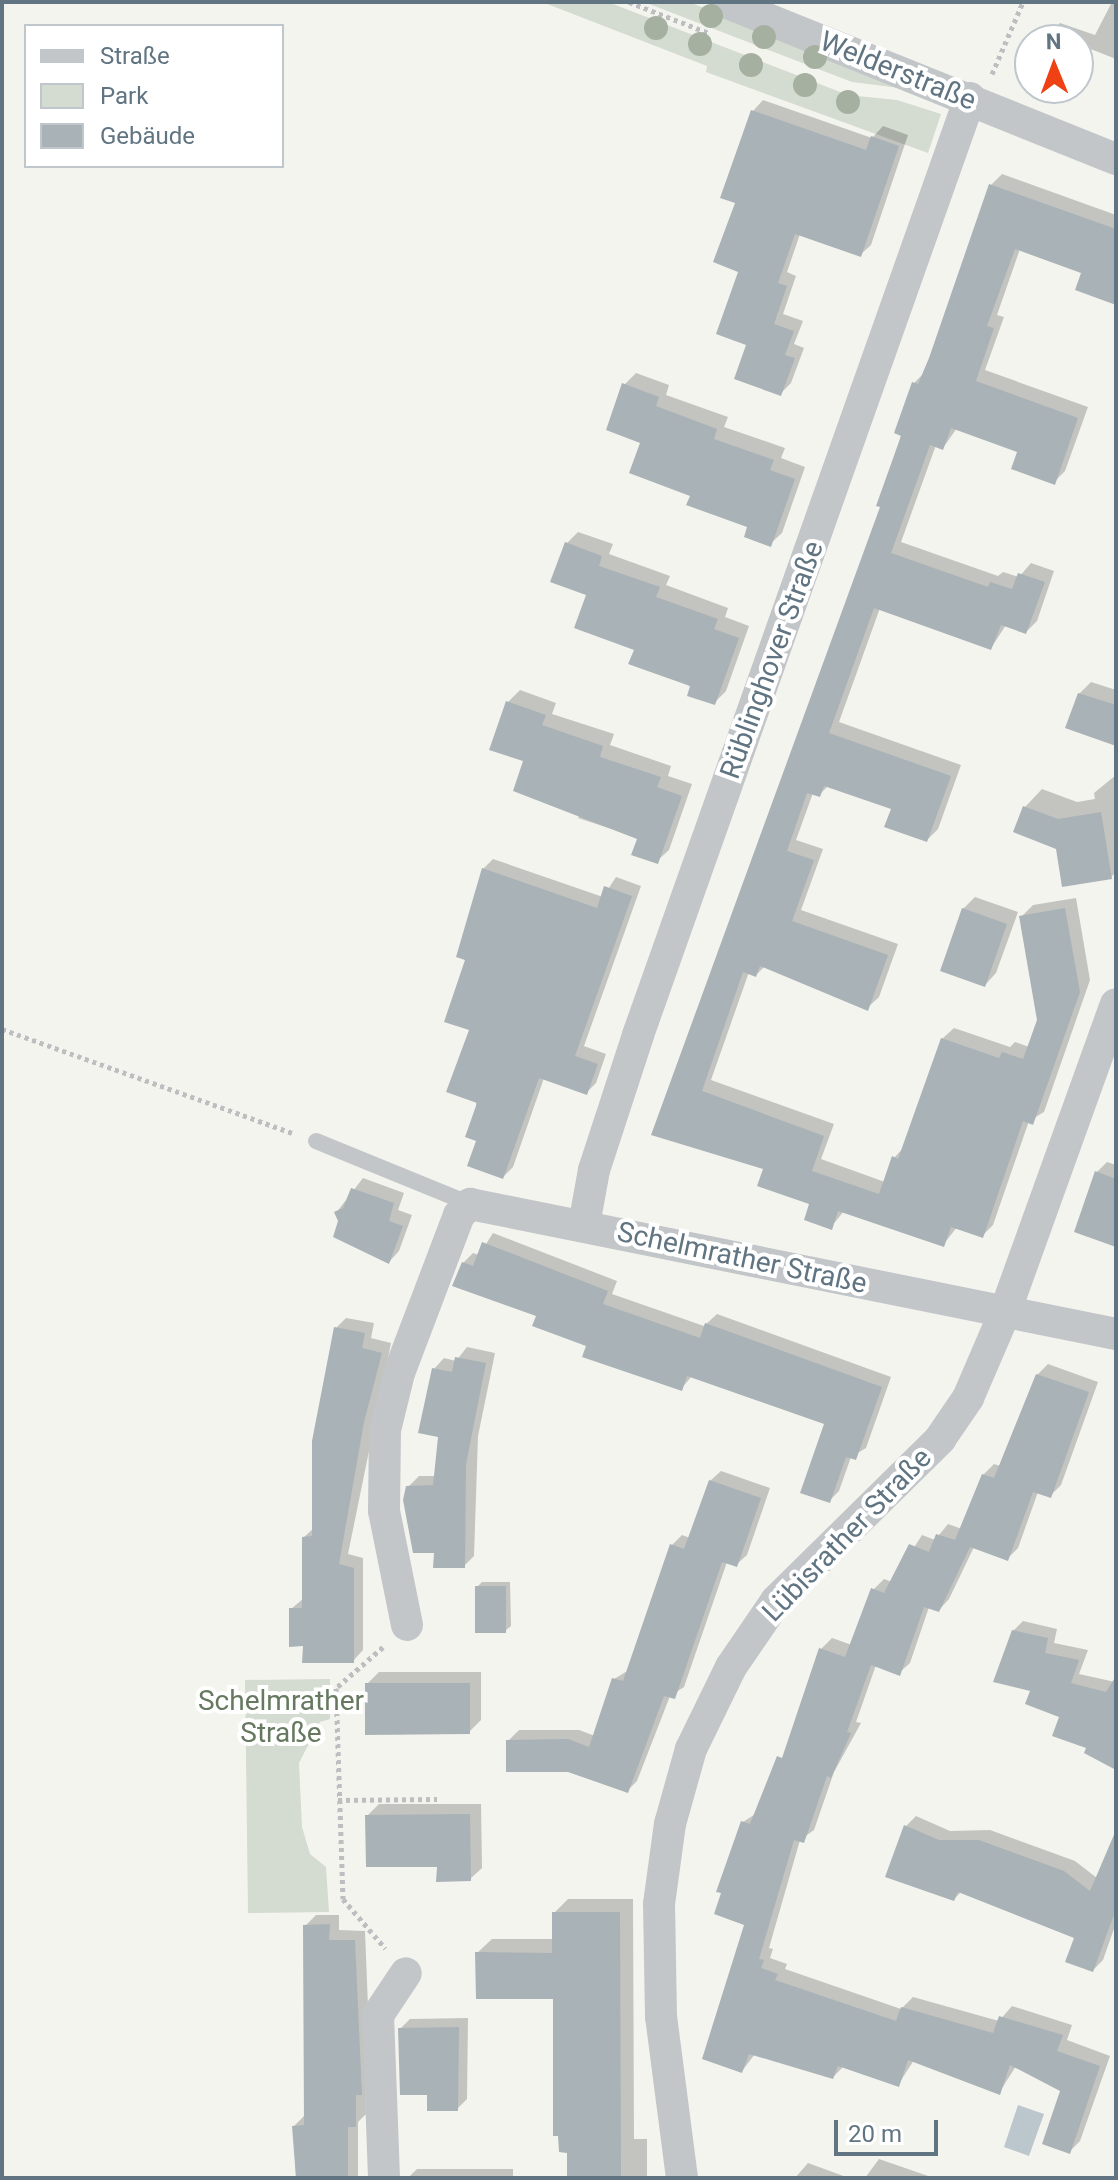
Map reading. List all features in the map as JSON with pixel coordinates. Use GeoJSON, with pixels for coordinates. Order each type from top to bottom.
{"type":"FeatureCollection","features":[{"type":"Feature","properties":{"kind":"street","name":"Welderstraße"},"geometry":{"type":"LineString","coordinates":[[725,2],[1116,159]]}},
{"type":"Feature","properties":{"kind":"street","name":"Rüblinghover Straße"},"geometry":{"type":"LineString","coordinates":[[584,1225],[594,1170],[638,1035],[975,101]]}},
{"type":"Feature","properties":{"kind":"street","name":"Lübisrather Straße"},"geometry":{"type":"LineString","coordinates":[[682,2178],[661,2017],[659,1904],[670,1824],[691,1749],[731,1667],[776,1601],[940,1439],[968,1398],[1005,1312],[1116,1004]]}},
{"type":"Feature","properties":{"kind":"street","name":"Schelmrather Straße"},"geometry":{"type":"LineString","coordinates":[[470,1204],[1116,1334]]}},
{"type":"Feature","properties":{"kind":"street"},"geometry":{"type":"LineString","coordinates":[[407,1625],[384,1511],[385,1430],[399,1373],[459,1215],[470,1204]]}},
{"type":"Feature","properties":{"kind":"street"},"geometry":{"type":"LineString","coordinates":[[384,2178],[378,2015],[406,1973]]}},
{"type":"Feature","properties":{"kind":"lane"},"geometry":{"type":"LineString","coordinates":[[316,1141],[470,1204]]}},
{"type":"Feature","properties":{"kind":"path"},"geometry":{"type":"LineString","coordinates":[[975,101],[1023,2]]}},
{"type":"Feature","properties":{"kind":"path"},"geometry":{"type":"LineString","coordinates":[[2,1029],[316,1141]]}},
{"type":"Feature","properties":{"kind":"path"},"geometry":{"type":"LineString","coordinates":[[406,1973],[343,1899],[336,1688],[407,1625]]}},
{"type":"Feature","properties":{"kind":"path"},"geometry":{"type":"LineString","coordinates":[[338,1800],[437,1799]]}},
{"type":"Feature","properties":{"kind":"green space"},"geometry":{"type":"Polygon","coordinates":[[[542,2],[608,2],[848,95],[897,100],[941,114],[928,153],[706,72],[707,66],[542,2]]]}},
{"type":"Feature","properties":{"kind":"green space"},"geometry":{"type":"Polygon","coordinates":[[[644,2],[689,2],[915,90],[852,82],[644,2]]]}},
{"type":"Feature","properties":{"kind":"green space","name":"Schelmrather Straße"},"geometry":{"type":"Polygon","coordinates":[[[330,1679],[330,1719],[320,1722],[299,1763],[302,1827],[310,1854],[326,1867],[329,1912],[248,1913],[245,1680],[330,1679]]]}},
{"type":"Feature","properties":{"kind":"shaded area"},"geometry":{"type":"Polygon","coordinates":[[[1018,2105],[1044,2114],[1029,2156],[1004,2147],[1018,2105]]]}},
{"type":"Feature","properties":{"kind":"building"},"geometry":{"type":"Polygon","coordinates":[[[751,110],[866,150],[871,136],[899,146],[861,257],[795,234],[778,283],[787,286],[774,324],[794,331],[785,355],[795,358],[781,396],[734,379],[746,345],[716,334],[738,272],[713,262],[735,203],[720,198],[751,110]]]}},
{"type":"Feature","properties":{"kind":"building"},"geometry":{"type":"Polygon","coordinates":[[[989,184],[1116,229],[1116,305],[1075,290],[1081,273],[1015,249],[987,326],[994,328],[976,381],[1078,418],[1055,485],[1011,469],[1017,452],[951,428],[943,450],[930,445],[891,553],[988,587],[990,582],[1012,589],[1018,573],[1045,582],[1026,634],[1001,625],[991,650],[874,608],[829,733],[951,776],[927,842],[884,827],[891,809],[824,786],[820,797],[807,793],[787,851],[814,860],[792,921],[888,955],[868,1011],[760,966],[756,977],[743,972],[702,1091],[824,1136],[812,1171],[879,1194],[892,1156],[898,1159],[941,1038],[999,1058],[1002,1052],[1023,1059],[1037,1020],[1019,916],[1065,908],[1080,992],[1033,1125],[1023,1121],[983,1238],[951,1227],[944,1247],[838,1211],[832,1230],[804,1220],[809,1204],[757,1186],[763,1169],[651,1135],[880,507],[876,506],[901,436],[894,433],[912,382],[918,384],[929,358],[989,184]]]}},
{"type":"Feature","properties":{"kind":"building"},"geometry":{"type":"Polygon","coordinates":[[[622,383],[659,397],[656,406],[717,429],[714,439],[774,460],[770,470],[795,479],[771,547],[744,537],[747,527],[686,505],[690,496],[629,473],[640,443],[606,430],[622,383]]]}},
{"type":"Feature","properties":{"kind":"building"},"geometry":{"type":"Polygon","coordinates":[[[565,542],[602,556],[599,566],[660,587],[656,597],[718,619],[714,629],[739,638],[715,705],[687,696],[690,686],[628,664],[634,650],[574,628],[586,595],[550,582],[565,542]]]}},
{"type":"Feature","properties":{"kind":"building"},"geometry":{"type":"Polygon","coordinates":[[[1078,693],[1116,705],[1116,746],[1065,728],[1078,693]]]}},
{"type":"Feature","properties":{"kind":"building"},"geometry":{"type":"Polygon","coordinates":[[[506,701],[546,715],[542,725],[603,746],[600,757],[661,777],[657,787],[682,796],[658,864],[631,855],[637,839],[513,791],[523,761],[489,750],[506,701]]]}},
{"type":"Feature","properties":{"kind":"building"},"geometry":{"type":"Polygon","coordinates":[[[1023,806],[1058,819],[1101,812],[1112,879],[1062,887],[1056,849],[1013,832],[1023,806]]]}},
{"type":"Feature","properties":{"kind":"building"},"geometry":{"type":"Polygon","coordinates":[[[482,868],[597,908],[604,886],[632,896],[575,1056],[598,1064],[587,1095],[539,1078],[503,1179],[467,1166],[476,1141],[465,1137],[477,1103],[446,1092],[469,1030],[444,1022],[465,960],[456,957],[482,868]]]}},
{"type":"Feature","properties":{"kind":"building"},"geometry":{"type":"Polygon","coordinates":[[[962,908],[1007,924],[985,987],[940,971],[962,908]]]}},
{"type":"Feature","properties":{"kind":"building"},"geometry":{"type":"Polygon","coordinates":[[[1095,1171],[1116,1179],[1116,1247],[1074,1232],[1095,1171]]]}},
{"type":"Feature","properties":{"kind":"building"},"geometry":{"type":"Polygon","coordinates":[[[351,1188],[394,1203],[389,1221],[403,1226],[389,1264],[333,1237],[338,1221],[334,1212],[343,1208],[351,1188]]]}},
{"type":"Feature","properties":{"kind":"building"},"geometry":{"type":"Polygon","coordinates":[[[482,1242],[608,1291],[603,1304],[700,1338],[705,1323],[882,1387],[856,1460],[846,1457],[830,1503],[800,1493],[824,1424],[687,1376],[682,1391],[582,1357],[586,1346],[532,1326],[536,1316],[452,1286],[462,1262],[473,1266],[482,1242]]]}},
{"type":"Feature","properties":{"kind":"building"},"geometry":{"type":"Polygon","coordinates":[[[334,1327],[365,1333],[362,1348],[382,1353],[364,1422],[339,1564],[354,1568],[354,1663],[302,1663],[303,1646],[289,1647],[289,1608],[302,1608],[302,1537],[312,1536],[312,1441],[334,1327]]]}},
{"type":"Feature","properties":{"kind":"building"},"geometry":{"type":"Polygon","coordinates":[[[455,1357],[486,1363],[466,1464],[465,1568],[433,1568],[434,1553],[413,1553],[403,1500],[406,1486],[433,1485],[438,1437],[418,1433],[432,1368],[452,1372],[455,1357]]]}},
{"type":"Feature","properties":{"kind":"building"},"geometry":{"type":"Polygon","coordinates":[[[1036,1374],[1089,1392],[1051,1498],[1033,1492],[1008,1561],[970,1547],[939,1612],[924,1607],[900,1676],[871,1665],[847,1732],[851,1733],[831,1778],[827,1776],[804,1843],[794,1840],[759,1959],[764,1960],[761,1968],[778,1974],[775,1980],[896,2021],[901,2007],[993,2033],[999,2016],[1063,2035],[1057,2051],[1100,2066],[1070,2154],[1042,2144],[1060,2091],[1010,2065],[1000,2095],[908,2060],[899,2087],[838,2066],[833,2079],[749,2054],[742,2073],[702,2059],[744,1925],[714,1914],[721,1893],[716,1892],[741,1821],[750,1824],[777,1756],[782,1758],[819,1648],[845,1657],[871,1588],[884,1593],[909,1544],[929,1552],[936,1534],[955,1540],[982,1474],[994,1478],[1036,1374]]]}},
{"type":"Feature","properties":{"kind":"building"},"geometry":{"type":"Polygon","coordinates":[[[709,1480],[761,1498],[737,1567],[722,1562],[675,1699],[664,1696],[628,1793],[568,1772],[506,1772],[506,1740],[568,1739],[589,1747],[612,1678],[623,1681],[670,1544],[684,1549],[709,1480]]]}},
{"type":"Feature","properties":{"kind":"building"},"geometry":{"type":"Polygon","coordinates":[[[475,1586],[506,1586],[506,1633],[475,1633],[475,1586]]]}},
{"type":"Feature","properties":{"kind":"building"},"geometry":{"type":"Polygon","coordinates":[[[1012,1630],[1048,1638],[1045,1653],[1079,1660],[1071,1683],[1106,1692],[1116,1676],[1116,1770],[1084,1753],[1086,1748],[1052,1736],[1059,1717],[1025,1704],[1030,1691],[993,1682],[1012,1630]]]}},
{"type":"Feature","properties":{"kind":"building"},"geometry":{"type":"Polygon","coordinates":[[[365,1683],[470,1683],[470,1734],[365,1735],[365,1683]]]}},
{"type":"Feature","properties":{"kind":"building"},"geometry":{"type":"Polygon","coordinates":[[[470,1814],[471,1881],[436,1882],[437,1867],[366,1867],[365,1815],[470,1814]]]}},
{"type":"Feature","properties":{"kind":"building"},"geometry":{"type":"Polygon","coordinates":[[[904,1825],[939,1840],[979,1840],[1064,1871],[1090,1891],[1116,1830],[1116,1909],[1093,1972],[1065,1962],[1074,1938],[958,1892],[954,1901],[885,1877],[904,1825]]]}},
{"type":"Feature","properties":{"kind":"building"},"geometry":{"type":"Polygon","coordinates":[[[552,1912],[620,1912],[621,2178],[567,2178],[567,2153],[559,2152],[558,2136],[553,2136],[553,1999],[476,1999],[475,1952],[552,1953],[552,1912]]]}},
{"type":"Feature","properties":{"kind":"building"},"geometry":{"type":"Polygon","coordinates":[[[330,1924],[329,1940],[355,1940],[362,2095],[356,2095],[356,2127],[348,2127],[348,2178],[296,2178],[292,2126],[304,2125],[303,1925],[330,1924]]]}},
{"type":"Feature","properties":{"kind":"building"},"geometry":{"type":"Polygon","coordinates":[[[459,2027],[458,2111],[427,2111],[427,2095],[400,2095],[398,2028],[459,2027]]]}}]}
